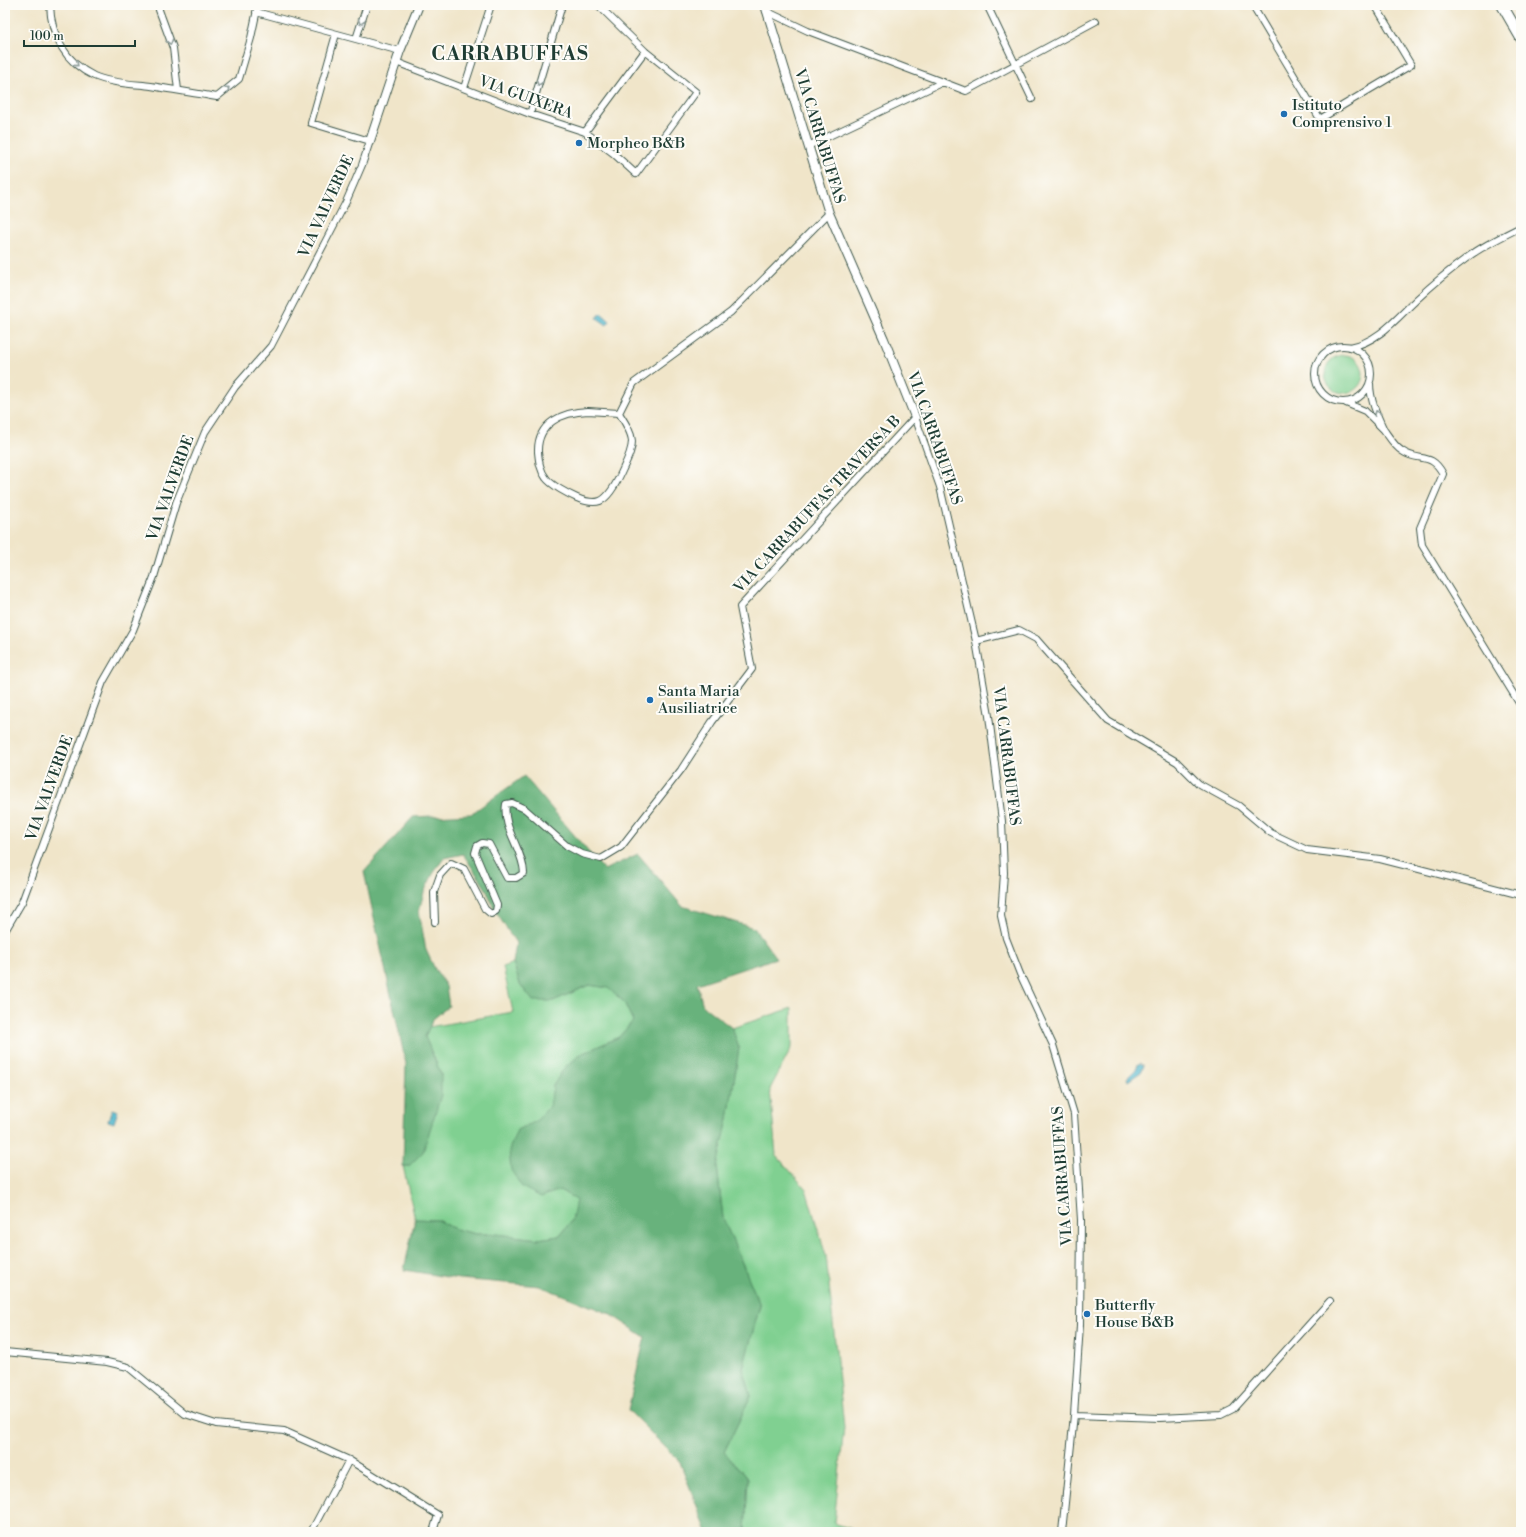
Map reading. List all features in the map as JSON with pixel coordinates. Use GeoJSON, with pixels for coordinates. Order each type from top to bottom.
{"type":"FeatureCollection","features":[{"type":"Feature","properties":{"kind":"main road"},"geometry":{"type":"LineString","coordinates":[[1502,5],[1521,38]]}},
{"type":"Feature","properties":{"kind":"street"},"geometry":{"type":"LineString","coordinates":[[50,5],[53,30],[62,48],[75,64],[95,76],[116,82],[217,97],[239,79],[251,38],[258,5]]}},
{"type":"Feature","properties":{"kind":"street"},"geometry":{"type":"LineString","coordinates":[[159,5],[159,10],[173,48],[178,90]]}},
{"type":"Feature","properties":{"kind":"street"},"geometry":{"type":"LineString","coordinates":[[356,39],[367,5]]}},
{"type":"Feature","properties":{"kind":"street","name":"VIA VALVERDE"},"geometry":{"type":"LineString","coordinates":[[5,931],[22,902],[103,682],[133,630],[154,577],[176,503],[206,432],[235,387],[271,346],[346,202],[362,165],[400,50],[419,5]]}},
{"type":"Feature","properties":{"kind":"street"},"geometry":{"type":"LineString","coordinates":[[464,88],[491,5]]}},
{"type":"Feature","properties":{"kind":"street"},"geometry":{"type":"LineString","coordinates":[[530,114],[562,5]]}},
{"type":"Feature","properties":{"kind":"street"},"geometry":{"type":"LineString","coordinates":[[585,132],[645,51],[598,5]]}},
{"type":"Feature","properties":{"kind":"street"},"geometry":{"type":"LineString","coordinates":[[759,5],[808,31],[966,91],[1096,21]]}},
{"type":"Feature","properties":{"kind":"street"},"geometry":{"type":"LineString","coordinates":[[987,5],[1032,99]]}},
{"type":"Feature","properties":{"kind":"street"},"geometry":{"type":"LineString","coordinates":[[1252,5],[1320,119],[1411,65],[1375,5]]}},
{"type":"Feature","properties":{"kind":"street","name":"VIA CARRABUFFAS"},"geometry":{"type":"LineString","coordinates":[[765,8],[829,213],[916,417],[940,487],[976,641],[989,716],[1002,821],[1004,873],[1001,916],[1006,938],[1020,974],[1053,1045],[1074,1114],[1078,1165],[1081,1252],[1080,1326],[1074,1415],[1062,1532]]}},
{"type":"Feature","properties":{"kind":"street"},"geometry":{"type":"LineString","coordinates":[[256,12],[400,50]]}},
{"type":"Feature","properties":{"kind":"street"},"geometry":{"type":"LineString","coordinates":[[336,34],[311,123],[370,141]]}},
{"type":"Feature","properties":{"kind":"street","name":"VIA GUIXERA"},"geometry":{"type":"LineString","coordinates":[[396,62],[530,114],[585,132],[614,153],[636,174],[696,92],[645,51]]}},
{"type":"Feature","properties":{"kind":"street"},"geometry":{"type":"LineString","coordinates":[[808,146],[943,82]]}},
{"type":"Feature","properties":{"kind":"street"},"geometry":{"type":"LineString","coordinates":[[619,413],[634,383],[731,312],[829,213]]}},
{"type":"Feature","properties":{"kind":"street"},"geometry":{"type":"LineString","coordinates":[[1370,381],[1363,394],[1358,398],[1338,402],[1325,396],[1317,385],[1315,371],[1318,362],[1324,354],[1341,346],[1350,347],[1367,343],[1378,336],[1418,298],[1467,257],[1491,242],[1521,227]]}},
{"type":"Feature","properties":{"kind":"street"},"geometry":{"type":"LineString","coordinates":[[1367,343],[1365,351],[1370,367],[1370,392],[1373,404],[1384,430]]}},
{"type":"Feature","properties":{"kind":"street"},"geometry":{"type":"LineString","coordinates":[[1350,347],[1366,358]]}},
{"type":"Feature","properties":{"kind":"street"},"geometry":{"type":"LineString","coordinates":[[1344,402],[1365,411],[1384,430],[1400,450],[1409,456],[1425,458],[1438,465],[1443,474],[1420,528],[1422,545],[1519,703]]}},
{"type":"Feature","properties":{"kind":"street"},"geometry":{"type":"LineString","coordinates":[[578,412],[619,413],[633,438],[632,448],[616,483],[602,500],[593,503],[582,500],[569,495],[546,479],[539,465],[538,444],[544,429],[554,420],[578,412]]}},
{"type":"Feature","properties":{"kind":"street","name":"VIA CARRABUFFAS TRAVERSA B"},"geometry":{"type":"LineString","coordinates":[[435,922],[434,892],[440,875],[451,863],[464,869],[485,909],[491,914],[496,911],[497,905],[475,853],[477,846],[489,844],[507,878],[516,878],[524,873],[524,864],[507,823],[505,811],[506,804],[512,803],[526,809],[567,846],[582,854],[601,859],[621,847],[681,770],[712,722],[752,669],[740,607],[916,417]]}},
{"type":"Feature","properties":{"kind":"street"},"geometry":{"type":"LineString","coordinates":[[976,641],[1019,630],[1036,639],[1108,721],[1177,762],[1199,784],[1239,806],[1271,833],[1307,850],[1380,859],[1521,895]]}},
{"type":"Feature","properties":{"kind":"street"},"geometry":{"type":"LineString","coordinates":[[1074,1415],[1160,1418],[1220,1415],[1232,1409],[1330,1301]]}},
{"type":"Feature","properties":{"kind":"street"},"geometry":{"type":"LineString","coordinates":[[5,1352],[107,1362],[128,1367],[185,1414],[216,1424],[284,1431],[349,1460],[438,1515],[433,1532]]}},
{"type":"Feature","properties":{"kind":"street"},"geometry":{"type":"LineString","coordinates":[[311,1532],[349,1460]]}},
{"type":"Feature","properties":{"kind":"green space"},"geometry":{"type":"Polygon","coordinates":[[[1344,355],[1357,361],[1363,374],[1357,387],[1344,393],[1331,387],[1325,374],[1331,361],[1344,355]]]}},
{"type":"Feature","properties":{"kind":"green space"},"geometry":{"type":"Polygon","coordinates":[[[524,776],[604,870],[638,854],[682,906],[754,928],[776,958],[697,984],[703,1006],[732,1028],[739,1048],[728,1119],[717,1166],[723,1218],[760,1305],[743,1368],[751,1396],[724,1452],[748,1478],[745,1532],[707,1532],[680,1462],[628,1410],[645,1337],[610,1314],[540,1286],[459,1279],[404,1270],[415,1219],[437,1220],[455,1229],[476,1234],[496,1234],[538,1239],[559,1236],[572,1220],[576,1200],[560,1190],[541,1197],[522,1187],[511,1170],[509,1150],[517,1130],[536,1121],[550,1106],[553,1086],[564,1068],[581,1054],[619,1037],[633,1021],[624,1002],[608,988],[589,985],[553,1001],[533,1001],[520,984],[513,963],[516,943],[494,909],[486,889],[463,854],[444,858],[433,874],[424,892],[419,911],[426,950],[435,969],[446,986],[449,1006],[433,1019],[425,1037],[441,1074],[441,1095],[423,1152],[409,1166],[403,1166],[406,1064],[364,872],[413,817],[471,814],[524,776]]]}},
{"type":"Feature","properties":{"kind":"green space"},"geometry":{"type":"Polygon","coordinates":[[[513,963],[520,984],[553,1001],[589,985],[609,988],[624,1002],[633,1021],[619,1037],[581,1054],[553,1086],[551,1106],[536,1121],[517,1130],[541,1196],[560,1190],[577,1200],[572,1220],[559,1236],[538,1239],[496,1234],[476,1234],[455,1229],[437,1220],[415,1219],[403,1166],[409,1166],[423,1152],[441,1074],[425,1037],[429,1027],[513,1012],[503,967],[513,963]]]}},
{"type":"Feature","properties":{"kind":"green space"},"geometry":{"type":"Polygon","coordinates":[[[792,1008],[792,1047],[770,1089],[776,1155],[806,1189],[826,1256],[844,1427],[834,1523],[852,1529],[851,1532],[745,1532],[748,1478],[724,1452],[751,1396],[743,1368],[760,1305],[723,1218],[717,1166],[728,1119],[739,1048],[732,1028],[792,1008]]]}},
{"type":"Feature","properties":{"kind":"water"},"geometry":{"type":"Polygon","coordinates":[[[601,313],[610,321],[607,325],[597,318],[601,313]]]}},
{"type":"Feature","properties":{"kind":"water"},"geometry":{"type":"Polygon","coordinates":[[[1141,1063],[1144,1066],[1141,1072],[1128,1081],[1127,1078],[1136,1069],[1138,1064],[1141,1063]]]}},
{"type":"Feature","properties":{"kind":"water"},"geometry":{"type":"Polygon","coordinates":[[[112,1109],[118,1111],[114,1123],[108,1121],[112,1109]]]}},
{"type":"Feature","properties":{"kind":"place","name":"Istituto Comprensivo 1"},"geometry":{"type":"Point","coordinates":[1284,114]}},
{"type":"Feature","properties":{"kind":"place","name":"Morpheo B&B"},"geometry":{"type":"Point","coordinates":[579,143]}},
{"type":"Feature","properties":{"kind":"place","name":"Santa Maria Ausiliatrice"},"geometry":{"type":"Point","coordinates":[650,700]}},
{"type":"Feature","properties":{"kind":"place","name":"Butterfly House B&B"},"geometry":{"type":"Point","coordinates":[1087,1314]}},
{"type":"Feature","properties":{"kind":"district","name":"CARRABUFFAS"},"geometry":{"type":"Point","coordinates":[510,53]}}]}
